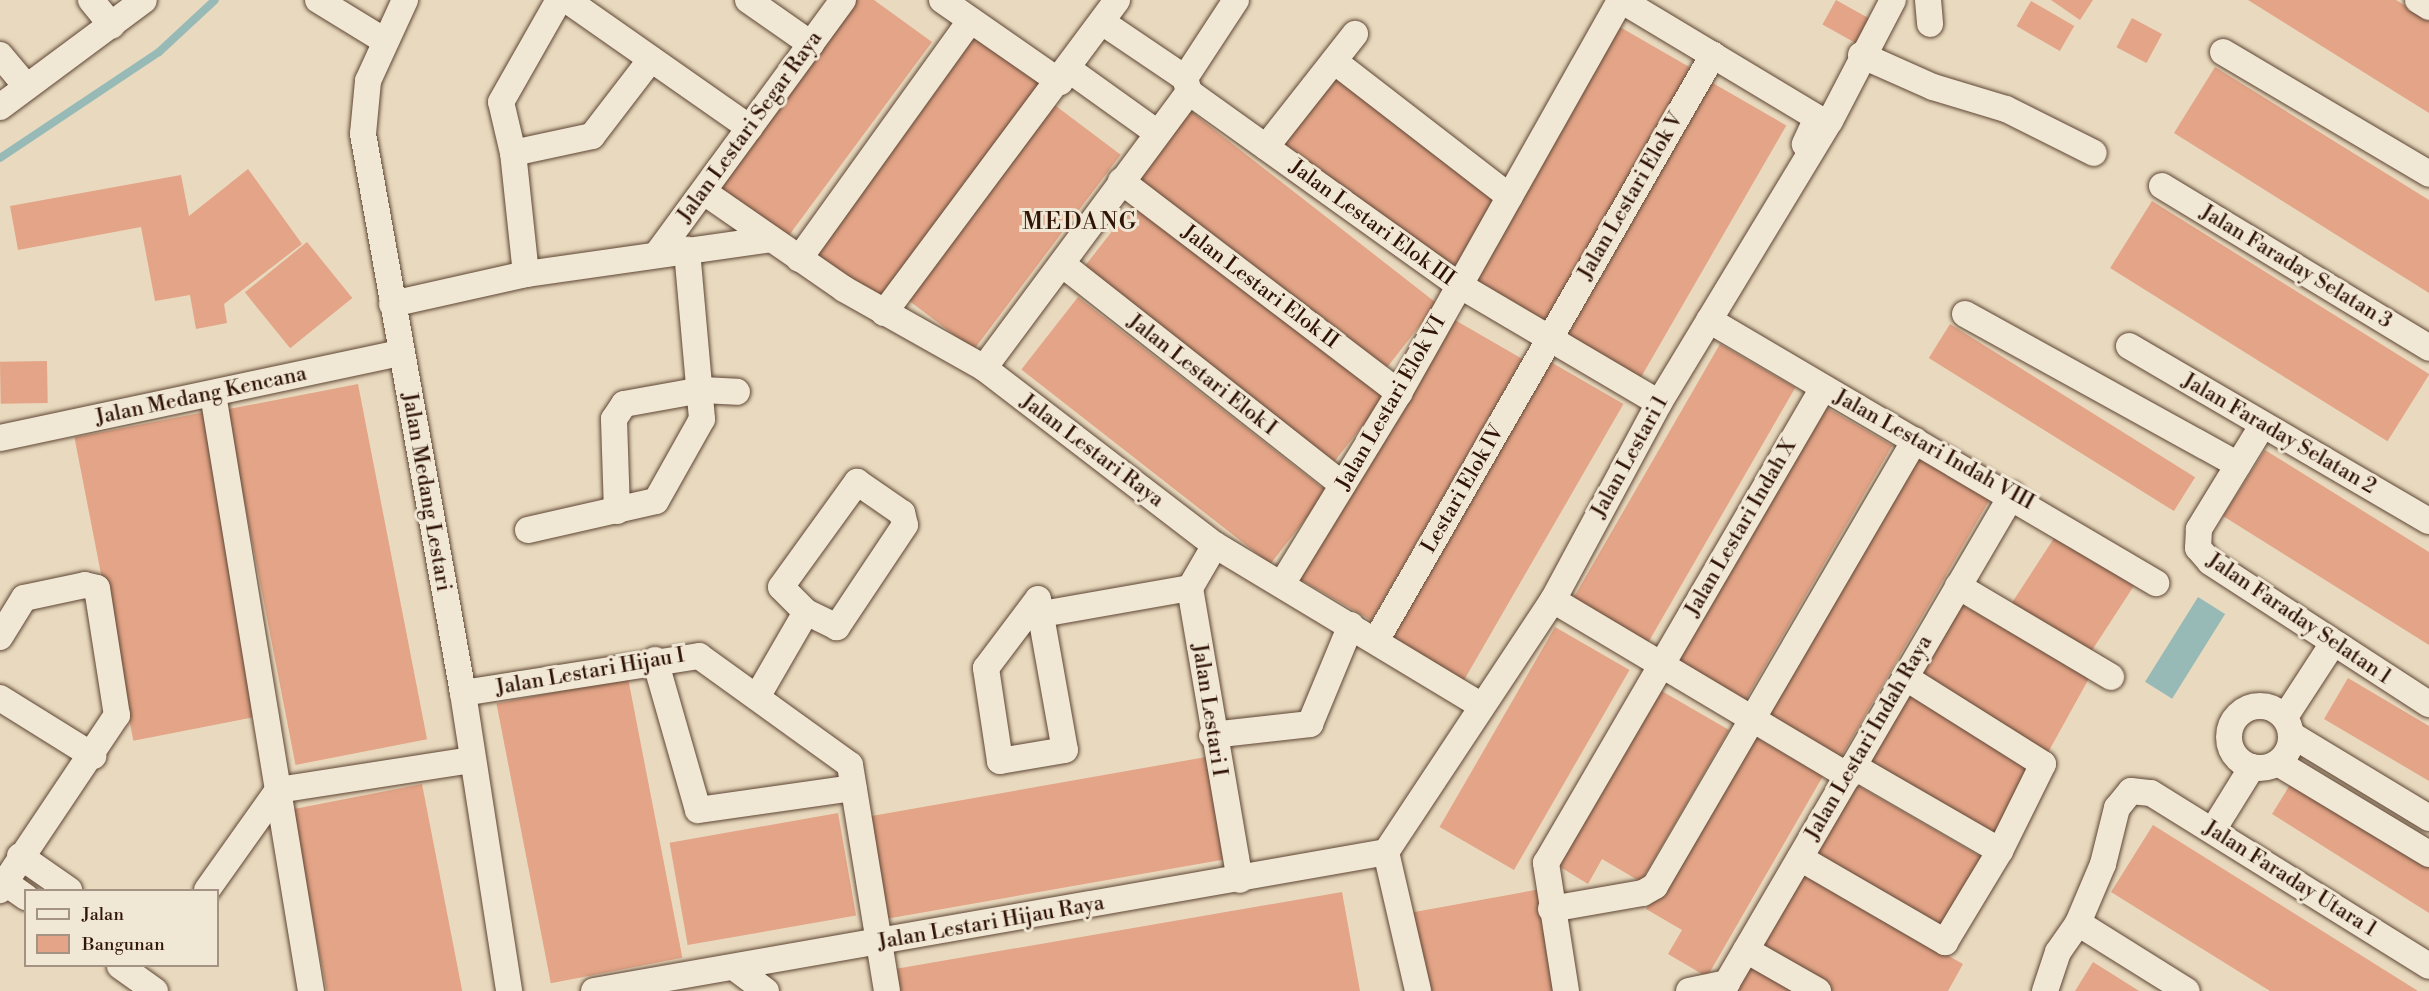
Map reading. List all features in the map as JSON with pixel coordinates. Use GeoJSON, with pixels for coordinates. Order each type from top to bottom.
{"type":"FeatureCollection","features":[{"type":"Feature","properties":{"kind":"street"},"geometry":{"type":"LineString","coordinates":[[91,0],[112,26]]}},
{"type":"Feature","properties":{"kind":"street"},"geometry":{"type":"LineString","coordinates":[[0,107],[24,84],[112,26],[144,0]]}},
{"type":"Feature","properties":{"kind":"street"},"geometry":{"type":"LineString","coordinates":[[318,0],[385,41]]}},
{"type":"Feature","properties":{"kind":"street","name":"Jalan Medang Lestari"},"geometry":{"type":"LineString","coordinates":[[405,0],[385,41],[365,92],[363,135],[463,693],[471,760],[509,991]]}},
{"type":"Feature","properties":{"kind":"street"},"geometry":{"type":"LineString","coordinates":[[526,274],[513,153],[501,102],[559,0]]}},
{"type":"Feature","properties":{"kind":"street"},"geometry":{"type":"LineString","coordinates":[[567,0],[750,128]]}},
{"type":"Feature","properties":{"kind":"street"},"geometry":{"type":"LineString","coordinates":[[748,0],[811,44]]}},
{"type":"Feature","properties":{"kind":"street","name":"Jalan Lestari Segar Raya"},"geometry":{"type":"LineString","coordinates":[[657,254],[843,0]]}},
{"type":"Feature","properties":{"kind":"street"},"geometry":{"type":"LineString","coordinates":[[942,0],[1156,132]]}},
{"type":"Feature","properties":{"kind":"street"},"geometry":{"type":"LineString","coordinates":[[884,313],[1064,76],[1117,0]]}},
{"type":"Feature","properties":{"kind":"street"},"geometry":{"type":"LineString","coordinates":[[984,368],[1156,132],[1187,85],[1236,0]]}},
{"type":"Feature","properties":{"kind":"street"},"geometry":{"type":"LineString","coordinates":[[1621,0],[1817,119],[1760,224],[1756,246]]}},
{"type":"Feature","properties":{"kind":"street","name":"Jalan Lestari Elok VI"},"geometry":{"type":"LineString","coordinates":[[1282,584],[1399,393],[1621,0]]}},
{"type":"Feature","properties":{"kind":"street","name":"Jalan Lestari 1"},"geometry":{"type":"LineString","coordinates":[[1386,852],[1552,600],[1659,403],[1830,121],[1861,55],[1893,0]]}},
{"type":"Feature","properties":{"kind":"street"},"geometry":{"type":"LineString","coordinates":[[2418,0],[2429,7]]}},
{"type":"Feature","properties":{"kind":"street"},"geometry":{"type":"LineString","coordinates":[[799,259],[971,20]]}},
{"type":"Feature","properties":{"kind":"street","name":"Jalan Lestari Elok III"},"geometry":{"type":"LineString","coordinates":[[1102,22],[1266,147],[1459,285],[1659,403]]}},
{"type":"Feature","properties":{"kind":"street"},"geometry":{"type":"LineString","coordinates":[[1266,147],[1355,34]]}},
{"type":"Feature","properties":{"kind":"street"},"geometry":{"type":"LineString","coordinates":[[2223,52],[2429,174]]}},
{"type":"Feature","properties":{"kind":"street"},"geometry":{"type":"LineString","coordinates":[[0,55],[24,84]]}},
{"type":"Feature","properties":{"kind":"street","name":"Jalan Lestari Elok V"},"geometry":{"type":"LineString","coordinates":[[1548,338],[1713,55]]}},
{"type":"Feature","properties":{"kind":"street"},"geometry":{"type":"LineString","coordinates":[[1861,55],[1933,87],[2006,109],[2094,153]]}},
{"type":"Feature","properties":{"kind":"street"},"geometry":{"type":"LineString","coordinates":[[513,153],[592,136],[651,59]]}},
{"type":"Feature","properties":{"kind":"street"},"geometry":{"type":"LineString","coordinates":[[1334,61],[1510,197]]}},
{"type":"Feature","properties":{"kind":"street","name":"Jalan Lestari Elok II"},"geometry":{"type":"LineString","coordinates":[[1121,181],[1399,393]]}},
{"type":"Feature","properties":{"kind":"street","name":"Jalan Faraday Selatan 3"},"geometry":{"type":"LineString","coordinates":[[2162,186],[2429,348]]}},
{"type":"Feature","properties":{"kind":"street","name":"Jalan Lestari Raya"},"geometry":{"type":"LineString","coordinates":[[704,192],[799,259],[884,313],[984,368],[1215,545],[1377,639],[1482,706]]}},
{"type":"Feature","properties":{"kind":"street","name":"Jalan Lestari Segar Raya"},"geometry":{"type":"LineString","coordinates":[[392,304],[526,274],[771,239]]}},
{"type":"Feature","properties":{"kind":"street"},"geometry":{"type":"LineString","coordinates":[[528,530],[656,501],[702,419],[702,390],[687,250]]}},
{"type":"Feature","properties":{"kind":"street","name":"Jalan Lestari Elok I"},"geometry":{"type":"LineString","coordinates":[[1062,264],[1343,485]]}},
{"type":"Feature","properties":{"kind":"street"},"geometry":{"type":"LineString","coordinates":[[1965,314],[2238,465]]}},
{"type":"Feature","properties":{"kind":"street","name":"Jalan Lestari Indah VIII"},"geometry":{"type":"LineString","coordinates":[[1709,320],[1823,388],[2012,495],[2156,584]]}},
{"type":"Feature","properties":{"kind":"street","name":"Lestari Elok IV"},"geometry":{"type":"LineString","coordinates":[[1377,639],[1548,338]]}},
{"type":"Feature","properties":{"kind":"street","name":"Jalan Faraday Selatan 2"},"geometry":{"type":"LineString","coordinates":[[2129,346],[2262,426],[2429,521]]}},
{"type":"Feature","properties":{"kind":"street","name":"Jalan Medang Kencana"},"geometry":{"type":"LineString","coordinates":[[0,438],[401,353]]}},
{"type":"Feature","properties":{"kind":"street","name":"Jalan Lestari Indah X"},"geometry":{"type":"LineString","coordinates":[[1566,991],[1551,909],[1546,863],[1823,388]]}},
{"type":"Feature","properties":{"kind":"street"},"geometry":{"type":"LineString","coordinates":[[618,511],[618,411],[624,404],[702,390],[737,392]]}},
{"type":"Feature","properties":{"kind":"street"},"geometry":{"type":"LineString","coordinates":[[213,394],[310,991]]}},
{"type":"Feature","properties":{"kind":"street","name":"Jalan Faraday Selatan 1"},"geometry":{"type":"LineString","coordinates":[[2262,426],[2199,530],[2198,548],[2210,562],[2332,645],[2429,704]]}},
{"type":"Feature","properties":{"kind":"street"},"geometry":{"type":"LineString","coordinates":[[1551,909],[1650,891],[1753,721],[1915,440]]}},
{"type":"Feature","properties":{"kind":"street"},"geometry":{"type":"LineString","coordinates":[[857,482],[902,513],[901,537],[839,625],[806,612],[786,595],[784,577],[857,482]]}},
{"type":"Feature","properties":{"kind":"street","name":"Jalan Lestari Indah Raya"},"geometry":{"type":"LineString","coordinates":[[1689,991],[1725,987],[2012,495]]}},
{"type":"Feature","properties":{"kind":"street"},"geometry":{"type":"LineString","coordinates":[[1042,614],[1190,588],[1215,545]]}},
{"type":"Feature","properties":{"kind":"street"},"geometry":{"type":"LineString","coordinates":[[0,637],[24,598],[85,585],[97,588],[117,715],[93,756],[20,856],[8,887]]}},
{"type":"Feature","properties":{"kind":"street"},"geometry":{"type":"LineString","coordinates":[[1958,586],[2111,677]]}},
{"type":"Feature","properties":{"kind":"street","name":"Jalan Lestari I"},"geometry":{"type":"LineString","coordinates":[[1190,588],[1212,735],[1239,880]]}},
{"type":"Feature","properties":{"kind":"street"},"geometry":{"type":"LineString","coordinates":[[1552,600],[1660,668],[1753,721],[2000,851]]}},
{"type":"Feature","properties":{"kind":"street"},"geometry":{"type":"LineString","coordinates":[[1040,601],[1042,614],[1065,750],[1000,761],[986,668],[1030,602],[1040,601]]}},
{"type":"Feature","properties":{"kind":"street"},"geometry":{"type":"LineString","coordinates":[[757,697],[806,612]]}},
{"type":"Feature","properties":{"kind":"street"},"geometry":{"type":"LineString","coordinates":[[1212,735],[1310,724],[1351,625]]}},
{"type":"Feature","properties":{"kind":"street"},"geometry":{"type":"LineString","coordinates":[[2278,763],[2289,726],[2332,645]]}},
{"type":"Feature","properties":{"kind":"street","name":"Jalan Lestari Hijau I"},"geometry":{"type":"LineString","coordinates":[[463,693],[696,654],[850,765],[877,942],[887,991]]}},
{"type":"Feature","properties":{"kind":"street"},"geometry":{"type":"LineString","coordinates":[[655,660],[698,810],[853,788]]}},
{"type":"Feature","properties":{"kind":"street"},"geometry":{"type":"LineString","coordinates":[[1800,858],[1945,942],[2000,851],[2043,764],[1905,677]]}},
{"type":"Feature","properties":{"kind":"street"},"geometry":{"type":"LineString","coordinates":[[0,698],[93,756]]}},
{"type":"Feature","properties":{"kind":"street"},"geometry":{"type":"LineString","coordinates":[[2429,818],[2289,726],[2269,706],[2250,707],[2234,719],[2229,737],[2235,755],[2252,767],[2278,763],[2429,854]]}},
{"type":"Feature","properties":{"kind":"street"},"geometry":{"type":"LineString","coordinates":[[208,889],[278,790],[471,760]]}},
{"type":"Feature","properties":{"kind":"street"},"geometry":{"type":"LineString","coordinates":[[2213,830],[2252,767]]}},
{"type":"Feature","properties":{"kind":"street","name":"Jalan Faraday Utara 1"},"geometry":{"type":"LineString","coordinates":[[2078,923],[2103,864],[2117,808],[2131,791],[2151,793],[2429,966]]}},
{"type":"Feature","properties":{"kind":"street"},"geometry":{"type":"LineString","coordinates":[[1386,852],[1418,991]]}},
{"type":"Feature","properties":{"kind":"street","name":"Jalan Lestari Hijau Raya"},"geometry":{"type":"LineString","coordinates":[[594,991],[1239,880],[1386,852]]}},
{"type":"Feature","properties":{"kind":"street"},"geometry":{"type":"LineString","coordinates":[[20,856],[66,889]]}},
{"type":"Feature","properties":{"kind":"street"},"geometry":{"type":"LineString","coordinates":[[2045,991],[2058,952],[2078,923],[2187,991]]}},
{"type":"Feature","properties":{"kind":"street"},"geometry":{"type":"LineString","coordinates":[[1746,950],[1818,991]]}},
{"type":"Feature","properties":{"kind":"street"},"geometry":{"type":"LineString","coordinates":[[122,967],[150,979]]}},
{"type":"Feature","properties":{"kind":"street"},"geometry":{"type":"LineString","coordinates":[[734,967],[766,991]]}},
{"type":"Feature","properties":{"kind":"water"},"geometry":{"type":"Polygon","coordinates":[[[2198,597],[2225,614],[2172,699],[2145,682],[2198,597]]]}},
{"type":"Feature","properties":{"kind":"building"},"geometry":{"type":"Polygon","coordinates":[[[849,0],[874,0],[932,42],[787,238],[713,184],[849,0]]]}},
{"type":"Feature","properties":{"kind":"building"},"geometry":{"type":"Polygon","coordinates":[[[1836,0],[1870,19],[1857,43],[1822,24],[1836,0]]]}},
{"type":"Feature","properties":{"kind":"building"},"geometry":{"type":"Polygon","coordinates":[[[2051,0],[2093,0],[2080,20],[2051,0]]]}},
{"type":"Feature","properties":{"kind":"building"},"geometry":{"type":"Polygon","coordinates":[[[2248,0],[2396,0],[2429,20],[2429,113],[2248,0]]]}},
{"type":"Feature","properties":{"kind":"building"},"geometry":{"type":"Polygon","coordinates":[[[2031,1],[2074,26],[2060,51],[2016,26],[2031,1]]]}},
{"type":"Feature","properties":{"kind":"building"},"geometry":{"type":"Polygon","coordinates":[[[2132,18],[2162,34],[2147,63],[2117,47],[2132,18]]]}},
{"type":"Feature","properties":{"kind":"building"},"geometry":{"type":"Polygon","coordinates":[[[1620,27],[1695,70],[1544,333],[1468,289],[1620,27]]]}},
{"type":"Feature","properties":{"kind":"building"},"geometry":{"type":"Polygon","coordinates":[[[972,30],[1046,84],[886,305],[812,251],[972,30]]]}},
{"type":"Feature","properties":{"kind":"building"},"geometry":{"type":"Polygon","coordinates":[[[2215,67],[2429,200],[2429,293],[2174,133],[2215,67]]]}},
{"type":"Feature","properties":{"kind":"building"},"geometry":{"type":"Polygon","coordinates":[[[1336,70],[1505,202],[1447,275],[1279,143],[1336,70]]]}},
{"type":"Feature","properties":{"kind":"building"},"geometry":{"type":"Polygon","coordinates":[[[1711,82],[1786,126],[1635,387],[1560,344],[1711,82]]]}},
{"type":"Feature","properties":{"kind":"building"},"geometry":{"type":"Polygon","coordinates":[[[1048,100],[1121,155],[974,350],[901,295],[1048,100]]]}},
{"type":"Feature","properties":{"kind":"building"},"geometry":{"type":"Polygon","coordinates":[[[1188,109],[1437,304],[1380,377],[1131,182],[1188,109]]]}},
{"type":"Feature","properties":{"kind":"building"},"geometry":{"type":"Polygon","coordinates":[[[248,169],[302,244],[224,304],[227,323],[196,329],[190,295],[155,301],[141,227],[18,250],[10,206],[181,175],[189,216],[248,169]]]}},
{"type":"Feature","properties":{"kind":"building"},"geometry":{"type":"Polygon","coordinates":[[[1138,198],[1388,393],[1331,466],[1081,271],[1138,198]]]}},
{"type":"Feature","properties":{"kind":"building"},"geometry":{"type":"Polygon","coordinates":[[[2152,201],[2429,374],[2387,441],[2110,268],[2152,201]]]}},
{"type":"Feature","properties":{"kind":"building"},"geometry":{"type":"Polygon","coordinates":[[[307,242],[352,298],[290,348],[245,292],[307,242]]]}},
{"type":"Feature","properties":{"kind":"building"},"geometry":{"type":"Polygon","coordinates":[[[1078,297],[1327,492],[1270,564],[1021,369],[1078,297]]]}},
{"type":"Feature","properties":{"kind":"building"},"geometry":{"type":"Polygon","coordinates":[[[1448,316],[1522,359],[1371,621],[1297,578],[1448,316]]]}},
{"type":"Feature","properties":{"kind":"building"},"geometry":{"type":"Polygon","coordinates":[[[1950,324],[2195,477],[2174,511],[1929,358],[1950,324]]]}},
{"type":"Feature","properties":{"kind":"building"},"geometry":{"type":"Polygon","coordinates":[[[1720,344],[1795,388],[1644,650],[1568,606],[1720,344]]]}},
{"type":"Feature","properties":{"kind":"building"},"geometry":{"type":"Polygon","coordinates":[[[47,361],[48,403],[1,404],[0,362],[47,361]]]}},
{"type":"Feature","properties":{"kind":"building"},"geometry":{"type":"Polygon","coordinates":[[[1549,361],[1623,404],[1460,686],[1386,643],[1549,361]]]}},
{"type":"Feature","properties":{"kind":"building"},"geometry":{"type":"Polygon","coordinates":[[[358,384],[427,739],[296,765],[226,410],[358,384]]]}},
{"type":"Feature","properties":{"kind":"building"},"geometry":{"type":"Polygon","coordinates":[[[1817,402],[1892,446],[1741,708],[1666,664],[1817,402]]]}},
{"type":"Feature","properties":{"kind":"building"},"geometry":{"type":"Polygon","coordinates":[[[205,412],[264,715],[133,741],[74,437],[205,412]]]}},
{"type":"Feature","properties":{"kind":"building"},"geometry":{"type":"Polygon","coordinates":[[[2265,450],[2429,552],[2429,645],[2223,516],[2265,450]]]}},
{"type":"Feature","properties":{"kind":"building"},"geometry":{"type":"Polygon","coordinates":[[[1915,455],[1990,498],[1839,760],[1764,717],[1915,455]]]}},
{"type":"Feature","properties":{"kind":"building"},"geometry":{"type":"Polygon","coordinates":[[[2056,535],[2134,586],[2088,657],[2010,606],[2056,535]]]}},
{"type":"Feature","properties":{"kind":"building"},"geometry":{"type":"Polygon","coordinates":[[[1953,600],[2090,676],[2048,752],[1911,676],[1953,600]]]}},
{"type":"Feature","properties":{"kind":"building"},"geometry":{"type":"Polygon","coordinates":[[[1555,627],[1629,670],[1514,870],[1440,827],[1555,627]]]}},
{"type":"Feature","properties":{"kind":"building"},"geometry":{"type":"Polygon","coordinates":[[[628,678],[682,958],[551,983],[496,704],[628,678]]]}},
{"type":"Feature","properties":{"kind":"building"},"geometry":{"type":"Polygon","coordinates":[[[2348,678],[2429,726],[2429,781],[2324,719],[2348,678]]]}},
{"type":"Feature","properties":{"kind":"building"},"geometry":{"type":"Polygon","coordinates":[[[1653,686],[1729,730],[1641,882],[1602,859],[1588,884],[1552,862],[1653,686]]]}},
{"type":"Feature","properties":{"kind":"building"},"geometry":{"type":"Polygon","coordinates":[[[1904,690],[2041,766],[1999,842],[1862,766],[1904,690]]]}},
{"type":"Feature","properties":{"kind":"building"},"geometry":{"type":"Polygon","coordinates":[[[1748,733],[1823,776],[1707,977],[1668,954],[1682,930],[1646,909],[1748,733]]]}},
{"type":"Feature","properties":{"kind":"building"},"geometry":{"type":"Polygon","coordinates":[[[1206,757],[1224,859],[878,920],[860,818],[1206,757]]]}},
{"type":"Feature","properties":{"kind":"building"},"geometry":{"type":"Polygon","coordinates":[[[2293,780],[2429,865],[2429,913],[2272,814],[2293,780]]]}},
{"type":"Feature","properties":{"kind":"building"},"geometry":{"type":"Polygon","coordinates":[[[1850,781],[1985,859],[1942,934],[1806,856],[1850,781]]]}},
{"type":"Feature","properties":{"kind":"building"},"geometry":{"type":"Polygon","coordinates":[[[422,784],[462,991],[327,991],[291,809],[422,784]]]}},
{"type":"Feature","properties":{"kind":"building"},"geometry":{"type":"Polygon","coordinates":[[[838,813],[856,915],[688,945],[670,843],[838,813]]]}},
{"type":"Feature","properties":{"kind":"building"},"geometry":{"type":"Polygon","coordinates":[[[2153,825],[2418,991],[2270,991],[2111,892],[2153,825]]]}},
{"type":"Feature","properties":{"kind":"building"},"geometry":{"type":"Polygon","coordinates":[[[1798,871],[1963,964],[1948,991],[1833,991],[1756,948],[1798,871]]]}},
{"type":"Feature","properties":{"kind":"building"},"geometry":{"type":"Polygon","coordinates":[[[1541,889],[1560,991],[1423,991],[1409,913],[1541,889]]]}},
{"type":"Feature","properties":{"kind":"building"},"geometry":{"type":"Polygon","coordinates":[[[1342,892],[1360,991],[899,991],[895,969],[1342,892]]]}},
{"type":"Feature","properties":{"kind":"building"},"geometry":{"type":"Polygon","coordinates":[[[2093,962],[2117,977],[2139,991],[2075,991],[2093,962]]]}},
{"type":"Feature","properties":{"kind":"building"},"geometry":{"type":"Polygon","coordinates":[[[1746,963],[1797,991],[1730,991],[1746,963]]]}},
{"type":"Feature","properties":{"kind":"waterway"},"geometry":{"type":"LineString","coordinates":[[0,158],[159,52],[215,0]]}},
{"type":"Feature","properties":{"kind":"district","name":"MEDANG"},"geometry":{"type":"Point","coordinates":[1080,223]}}]}
